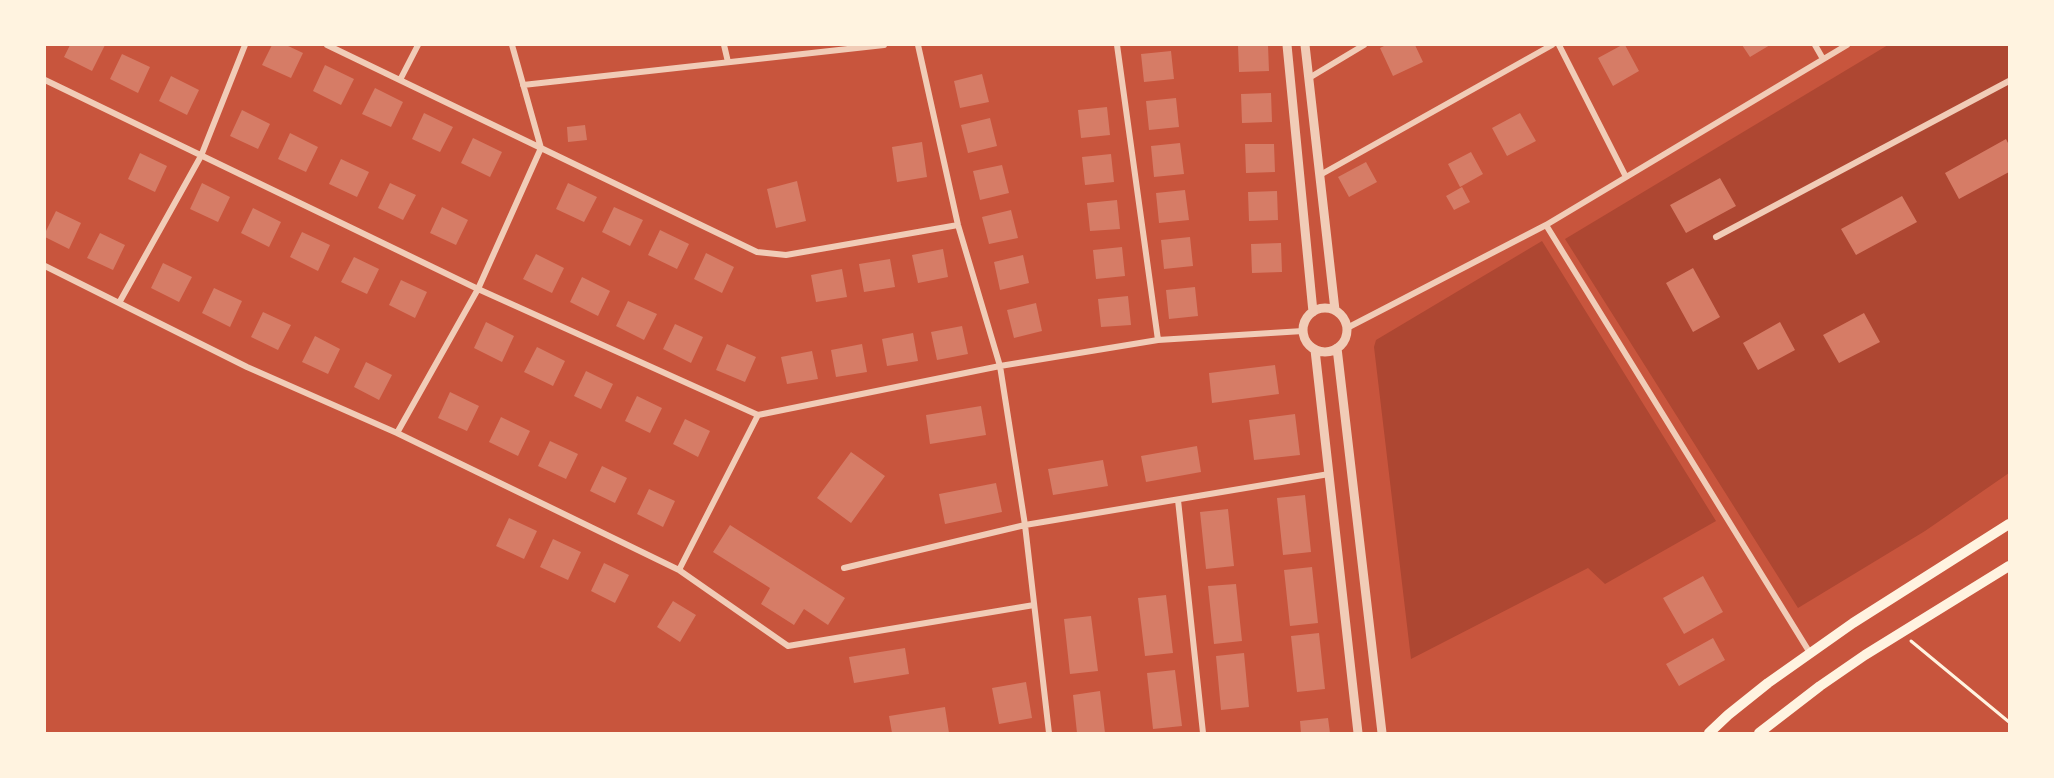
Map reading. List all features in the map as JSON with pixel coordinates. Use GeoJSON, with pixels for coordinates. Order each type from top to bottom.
{"type":"FeatureCollection","features":[{"type":"Feature","properties":{"kind":"main road"},"geometry":{"type":"LineString","coordinates":[[1709,733],[1736,709],[1810,653],[1899,592],[2009,524]]}},
{"type":"Feature","properties":{"kind":"main road"},"geometry":{"type":"LineString","coordinates":[[1759,733],[1820,686],[2009,566]]}},
{"type":"Feature","properties":{"kind":"street"},"geometry":{"type":"LineString","coordinates":[[119,303],[201,156],[245,45]]}},
{"type":"Feature","properties":{"kind":"street"},"geometry":{"type":"LineString","coordinates":[[327,45],[747,248],[768,254],[786,255],[958,225]]}},
{"type":"Feature","properties":{"kind":"street"},"geometry":{"type":"LineString","coordinates":[[400,80],[418,45]]}},
{"type":"Feature","properties":{"kind":"street"},"geometry":{"type":"LineString","coordinates":[[397,434],[477,289],[541,148],[512,45]]}},
{"type":"Feature","properties":{"kind":"street"},"geometry":{"type":"LineString","coordinates":[[724,45],[728,62]]}},
{"type":"Feature","properties":{"kind":"street"},"geometry":{"type":"LineString","coordinates":[[523,85],[884,45]]}},
{"type":"Feature","properties":{"kind":"street"},"geometry":{"type":"LineString","coordinates":[[918,45],[958,225],[1000,366],[1025,525],[1049,733]]}},
{"type":"Feature","properties":{"kind":"street"},"geometry":{"type":"LineString","coordinates":[[1117,45],[1158,340]]}},
{"type":"Feature","properties":{"kind":"street"},"geometry":{"type":"LineString","coordinates":[[1287,45],[1312,312],[1304,324],[1303,331],[1305,339],[1315,350],[1358,733]]}},
{"type":"Feature","properties":{"kind":"street"},"geometry":{"type":"LineString","coordinates":[[1305,45],[1335,310]]}},
{"type":"Feature","properties":{"kind":"street"},"geometry":{"type":"LineString","coordinates":[[1309,78],[1364,45]]}},
{"type":"Feature","properties":{"kind":"street"},"geometry":{"type":"LineString","coordinates":[[1320,175],[1552,45]]}},
{"type":"Feature","properties":{"kind":"street"},"geometry":{"type":"LineString","coordinates":[[1559,45],[1626,177]]}},
{"type":"Feature","properties":{"kind":"street"},"geometry":{"type":"LineString","coordinates":[[1815,45],[1823,59]]}},
{"type":"Feature","properties":{"kind":"street"},"geometry":{"type":"LineString","coordinates":[[1347,328],[1546,225],[1846,45]]}},
{"type":"Feature","properties":{"kind":"street"},"geometry":{"type":"LineString","coordinates":[[45,80],[477,289],[758,415],[1000,366],[1158,340],[1303,331]]}},
{"type":"Feature","properties":{"kind":"street"},"geometry":{"type":"LineString","coordinates":[[1716,237],[2009,81]]}},
{"type":"Feature","properties":{"kind":"street"},"geometry":{"type":"LineString","coordinates":[[1546,225],[1810,653]]}},
{"type":"Feature","properties":{"kind":"street"},"geometry":{"type":"LineString","coordinates":[[45,266],[247,367],[397,434],[679,570],[788,646],[1034,605]]}},
{"type":"Feature","properties":{"kind":"street"},"geometry":{"type":"LineString","coordinates":[[1312,312],[1327,308],[1335,310],[1341,315],[1347,328],[1343,343],[1337,348],[1330,351],[1315,350]]}},
{"type":"Feature","properties":{"kind":"street"},"geometry":{"type":"LineString","coordinates":[[1337,348],[1382,733]]}},
{"type":"Feature","properties":{"kind":"street"},"geometry":{"type":"LineString","coordinates":[[679,570],[758,415]]}},
{"type":"Feature","properties":{"kind":"street"},"geometry":{"type":"LineString","coordinates":[[844,568],[1025,525],[1329,474]]}},
{"type":"Feature","properties":{"kind":"street"},"geometry":{"type":"LineString","coordinates":[[1178,500],[1203,733]]}},
{"type":"Feature","properties":{"kind":"path"},"geometry":{"type":"LineString","coordinates":[[1901,633],[2009,722]]}},
{"type":"Feature","properties":{"kind":"shaded area"},"geometry":{"type":"Polygon","coordinates":[[[1888,45],[2009,45],[2009,473],[1925,531],[1798,608],[1565,239],[1888,45]]]}},
{"type":"Feature","properties":{"kind":"shaded area"},"geometry":{"type":"Polygon","coordinates":[[[1542,241],[1716,521],[1605,584],[1588,568],[1411,659],[1374,347],[1376,340],[1542,241]]]}},
{"type":"Feature","properties":{"kind":"building"},"geometry":{"type":"Polygon","coordinates":[[[70,45],[105,45],[92,71],[64,57],[70,45]]]}},
{"type":"Feature","properties":{"kind":"building"},"geometry":{"type":"Polygon","coordinates":[[[272,45],[286,45],[303,53],[291,78],[262,65],[272,45]]]}},
{"type":"Feature","properties":{"kind":"building"},"geometry":{"type":"Polygon","coordinates":[[[1238,45],[1268,45],[1269,71],[1239,72],[1238,45]]]}},
{"type":"Feature","properties":{"kind":"building"},"geometry":{"type":"Polygon","coordinates":[[[1386,45],[1415,45],[1423,62],[1393,76],[1380,48],[1386,45]]]}},
{"type":"Feature","properties":{"kind":"building"},"geometry":{"type":"Polygon","coordinates":[[[1625,45],[1639,71],[1613,86],[1598,58],[1625,45]]]}},
{"type":"Feature","properties":{"kind":"building"},"geometry":{"type":"Polygon","coordinates":[[[1742,45],[1770,45],[1750,57],[1742,45]]]}},
{"type":"Feature","properties":{"kind":"building"},"geometry":{"type":"Polygon","coordinates":[[[1171,51],[1174,79],[1144,82],[1141,54],[1171,51]]]}},
{"type":"Feature","properties":{"kind":"building"},"geometry":{"type":"Polygon","coordinates":[[[122,54],[150,67],[138,93],[110,79],[122,54]]]}},
{"type":"Feature","properties":{"kind":"building"},"geometry":{"type":"Polygon","coordinates":[[[325,65],[354,79],[341,105],[313,91],[325,65]]]}},
{"type":"Feature","properties":{"kind":"building"},"geometry":{"type":"Polygon","coordinates":[[[982,74],[989,102],[960,108],[954,81],[982,74]]]}},
{"type":"Feature","properties":{"kind":"building"},"geometry":{"type":"Polygon","coordinates":[[[171,76],[199,90],[187,115],[159,101],[171,76]]]}},
{"type":"Feature","properties":{"kind":"building"},"geometry":{"type":"Polygon","coordinates":[[[375,88],[403,102],[391,127],[362,114],[375,88]]]}},
{"type":"Feature","properties":{"kind":"building"},"geometry":{"type":"Polygon","coordinates":[[[1271,93],[1272,122],[1242,123],[1241,94],[1271,93]]]}},
{"type":"Feature","properties":{"kind":"building"},"geometry":{"type":"Polygon","coordinates":[[[1176,98],[1179,127],[1149,130],[1146,101],[1176,98]]]}},
{"type":"Feature","properties":{"kind":"building"},"geometry":{"type":"Polygon","coordinates":[[[1107,107],[1110,135],[1081,138],[1078,110],[1107,107]]]}},
{"type":"Feature","properties":{"kind":"building"},"geometry":{"type":"Polygon","coordinates":[[[242,110],[270,124],[258,149],[230,136],[242,110]]]}},
{"type":"Feature","properties":{"kind":"building"},"geometry":{"type":"Polygon","coordinates":[[[424,113],[453,127],[440,152],[412,139],[424,113]]]}},
{"type":"Feature","properties":{"kind":"building"},"geometry":{"type":"Polygon","coordinates":[[[1520,113],[1536,141],[1507,156],[1492,128],[1520,113]]]}},
{"type":"Feature","properties":{"kind":"building"},"geometry":{"type":"Polygon","coordinates":[[[990,118],[997,146],[968,153],[961,125],[990,118]]]}},
{"type":"Feature","properties":{"kind":"building"},"geometry":{"type":"Polygon","coordinates":[[[585,125],[587,140],[568,142],[567,127],[585,125]]]}},
{"type":"Feature","properties":{"kind":"building"},"geometry":{"type":"Polygon","coordinates":[[[290,133],[318,147],[306,172],[278,159],[290,133]]]}},
{"type":"Feature","properties":{"kind":"building"},"geometry":{"type":"Polygon","coordinates":[[[473,138],[502,152],[490,177],[461,163],[473,138]]]}},
{"type":"Feature","properties":{"kind":"building"},"geometry":{"type":"Polygon","coordinates":[[[2006,139],[2009,145],[2009,172],[1959,199],[1945,173],[2006,139]]]}},
{"type":"Feature","properties":{"kind":"building"},"geometry":{"type":"Polygon","coordinates":[[[922,142],[927,177],[897,182],[892,147],[922,142]]]}},
{"type":"Feature","properties":{"kind":"building"},"geometry":{"type":"Polygon","coordinates":[[[1180,143],[1184,174],[1154,177],[1151,146],[1180,143]]]}},
{"type":"Feature","properties":{"kind":"building"},"geometry":{"type":"Polygon","coordinates":[[[1245,144],[1274,144],[1275,172],[1246,173],[1245,144]]]}},
{"type":"Feature","properties":{"kind":"building"},"geometry":{"type":"Polygon","coordinates":[[[1471,152],[1483,174],[1460,187],[1448,164],[1471,152]]]}},
{"type":"Feature","properties":{"kind":"building"},"geometry":{"type":"Polygon","coordinates":[[[140,153],[167,166],[155,192],[128,179],[140,153]]]}},
{"type":"Feature","properties":{"kind":"building"},"geometry":{"type":"Polygon","coordinates":[[[1111,154],[1114,182],[1085,185],[1082,157],[1111,154]]]}},
{"type":"Feature","properties":{"kind":"building"},"geometry":{"type":"Polygon","coordinates":[[[341,159],[369,172],[357,197],[329,184],[341,159]]]}},
{"type":"Feature","properties":{"kind":"building"},"geometry":{"type":"Polygon","coordinates":[[[1366,162],[1377,182],[1349,197],[1338,177],[1366,162]]]}},
{"type":"Feature","properties":{"kind":"building"},"geometry":{"type":"Polygon","coordinates":[[[1002,165],[1009,193],[980,200],[973,171],[1002,165]]]}},
{"type":"Feature","properties":{"kind":"building"},"geometry":{"type":"Polygon","coordinates":[[[1720,178],[1736,206],[1686,233],[1670,205],[1720,178]]]}},
{"type":"Feature","properties":{"kind":"building"},"geometry":{"type":"Polygon","coordinates":[[[797,181],[806,221],[776,228],[767,189],[797,181]]]}},
{"type":"Feature","properties":{"kind":"building"},"geometry":{"type":"Polygon","coordinates":[[[202,183],[230,197],[218,222],[190,209],[202,183]]]}},
{"type":"Feature","properties":{"kind":"building"},"geometry":{"type":"Polygon","coordinates":[[[390,183],[416,195],[403,220],[378,208],[390,183]]]}},
{"type":"Feature","properties":{"kind":"building"},"geometry":{"type":"Polygon","coordinates":[[[568,183],[597,197],[584,222],[556,209],[568,183]]]}},
{"type":"Feature","properties":{"kind":"building"},"geometry":{"type":"Polygon","coordinates":[[[1462,187],[1470,202],[1454,210],[1446,196],[1462,187]]]}},
{"type":"Feature","properties":{"kind":"building"},"geometry":{"type":"Polygon","coordinates":[[[1185,190],[1189,220],[1159,223],[1156,193],[1185,190]]]}},
{"type":"Feature","properties":{"kind":"building"},"geometry":{"type":"Polygon","coordinates":[[[1277,191],[1278,220],[1249,221],[1248,192],[1277,191]]]}},
{"type":"Feature","properties":{"kind":"building"},"geometry":{"type":"Polygon","coordinates":[[[1902,196],[1917,222],[1856,255],[1841,229],[1902,196]]]}},
{"type":"Feature","properties":{"kind":"building"},"geometry":{"type":"Polygon","coordinates":[[[1117,200],[1120,229],[1090,231],[1087,203],[1117,200]]]}},
{"type":"Feature","properties":{"kind":"building"},"geometry":{"type":"Polygon","coordinates":[[[442,207],[468,220],[456,245],[430,233],[442,207]]]}},
{"type":"Feature","properties":{"kind":"building"},"geometry":{"type":"Polygon","coordinates":[[[614,207],[643,220],[630,246],[602,232],[614,207]]]}},
{"type":"Feature","properties":{"kind":"building"},"geometry":{"type":"Polygon","coordinates":[[[253,208],[281,222],[269,247],[241,233],[253,208]]]}},
{"type":"Feature","properties":{"kind":"building"},"geometry":{"type":"Polygon","coordinates":[[[1011,210],[1018,238],[989,244],[982,217],[1011,210]]]}},
{"type":"Feature","properties":{"kind":"building"},"geometry":{"type":"Polygon","coordinates":[[[56,211],[81,223],[69,249],[45,237],[56,211]]]}},
{"type":"Feature","properties":{"kind":"building"},"geometry":{"type":"Polygon","coordinates":[[[660,230],[689,244],[677,269],[648,255],[660,230]]]}},
{"type":"Feature","properties":{"kind":"building"},"geometry":{"type":"Polygon","coordinates":[[[302,232],[330,245],[318,271],[290,257],[302,232]]]}},
{"type":"Feature","properties":{"kind":"building"},"geometry":{"type":"Polygon","coordinates":[[[100,233],[125,245],[113,270],[87,258],[100,233]]]}},
{"type":"Feature","properties":{"kind":"building"},"geometry":{"type":"Polygon","coordinates":[[[1190,237],[1193,266],[1164,269],[1161,240],[1190,237]]]}},
{"type":"Feature","properties":{"kind":"building"},"geometry":{"type":"Polygon","coordinates":[[[1281,243],[1282,272],[1252,273],[1251,244],[1281,243]]]}},
{"type":"Feature","properties":{"kind":"building"},"geometry":{"type":"Polygon","coordinates":[[[1122,247],[1125,276],[1096,279],[1093,250],[1122,247]]]}},
{"type":"Feature","properties":{"kind":"building"},"geometry":{"type":"Polygon","coordinates":[[[943,249],[948,277],[918,283],[912,255],[943,249]]]}},
{"type":"Feature","properties":{"kind":"building"},"geometry":{"type":"Polygon","coordinates":[[[706,253],[734,267],[722,293],[694,279],[706,253]]]}},
{"type":"Feature","properties":{"kind":"building"},"geometry":{"type":"Polygon","coordinates":[[[536,254],[564,268],[552,293],[523,279],[536,254]]]}},
{"type":"Feature","properties":{"kind":"building"},"geometry":{"type":"Polygon","coordinates":[[[1023,255],[1029,283],[1000,290],[994,262],[1023,255]]]}},
{"type":"Feature","properties":{"kind":"building"},"geometry":{"type":"Polygon","coordinates":[[[354,257],[379,269],[367,294],[341,282],[354,257]]]}},
{"type":"Feature","properties":{"kind":"building"},"geometry":{"type":"Polygon","coordinates":[[[890,259],[895,287],[864,292],[859,264],[890,259]]]}},
{"type":"Feature","properties":{"kind":"building"},"geometry":{"type":"Polygon","coordinates":[[[163,263],[192,277],[179,302],[151,288],[163,263]]]}},
{"type":"Feature","properties":{"kind":"building"},"geometry":{"type":"Polygon","coordinates":[[[1693,268],[1720,317],[1693,332],[1666,283],[1693,268]]]}},
{"type":"Feature","properties":{"kind":"building"},"geometry":{"type":"Polygon","coordinates":[[[842,269],[847,297],[816,302],[811,275],[842,269]]]}},
{"type":"Feature","properties":{"kind":"building"},"geometry":{"type":"Polygon","coordinates":[[[582,277],[610,291],[598,316],[570,302],[582,277]]]}},
{"type":"Feature","properties":{"kind":"building"},"geometry":{"type":"Polygon","coordinates":[[[401,280],[427,292],[415,318],[389,305],[401,280]]]}},
{"type":"Feature","properties":{"kind":"building"},"geometry":{"type":"Polygon","coordinates":[[[1195,287],[1198,316],[1169,319],[1166,290],[1195,287]]]}},
{"type":"Feature","properties":{"kind":"building"},"geometry":{"type":"Polygon","coordinates":[[[214,288],[242,301],[230,327],[202,313],[214,288]]]}},
{"type":"Feature","properties":{"kind":"building"},"geometry":{"type":"Polygon","coordinates":[[[1128,296],[1131,325],[1101,327],[1098,299],[1128,296]]]}},
{"type":"Feature","properties":{"kind":"building"},"geometry":{"type":"Polygon","coordinates":[[[628,301],[657,314],[644,340],[616,326],[628,301]]]}},
{"type":"Feature","properties":{"kind":"building"},"geometry":{"type":"Polygon","coordinates":[[[1036,303],[1042,331],[1014,338],[1007,310],[1036,303]]]}},
{"type":"Feature","properties":{"kind":"building"},"geometry":{"type":"Polygon","coordinates":[[[263,312],[291,325],[278,350],[251,337],[263,312]]]}},
{"type":"Feature","properties":{"kind":"building"},"geometry":{"type":"Polygon","coordinates":[[[1864,313],[1880,342],[1839,363],[1823,335],[1864,313]]]}},
{"type":"Feature","properties":{"kind":"building"},"geometry":{"type":"Polygon","coordinates":[[[486,322],[514,336],[502,362],[474,348],[486,322]]]}},
{"type":"Feature","properties":{"kind":"building"},"geometry":{"type":"Polygon","coordinates":[[[1780,322],[1795,350],[1758,370],[1743,343],[1780,322]]]}},
{"type":"Feature","properties":{"kind":"building"},"geometry":{"type":"Polygon","coordinates":[[[675,324],[703,337],[691,363],[663,349],[675,324]]]}},
{"type":"Feature","properties":{"kind":"building"},"geometry":{"type":"Polygon","coordinates":[[[962,326],[968,354],[937,360],[931,332],[962,326]]]}},
{"type":"Feature","properties":{"kind":"building"},"geometry":{"type":"Polygon","coordinates":[[[913,333],[918,361],[887,366],[882,339],[913,333]]]}},
{"type":"Feature","properties":{"kind":"building"},"geometry":{"type":"Polygon","coordinates":[[[315,336],[340,349],[328,374],[302,362],[315,336]]]}},
{"type":"Feature","properties":{"kind":"building"},"geometry":{"type":"Polygon","coordinates":[[[727,344],[756,357],[745,382],[716,370],[727,344]]]}},
{"type":"Feature","properties":{"kind":"building"},"geometry":{"type":"Polygon","coordinates":[[[862,344],[867,372],[836,377],[831,350],[862,344]]]}},
{"type":"Feature","properties":{"kind":"building"},"geometry":{"type":"Polygon","coordinates":[[[537,347],[565,361],[553,386],[524,372],[537,347]]]}},
{"type":"Feature","properties":{"kind":"building"},"geometry":{"type":"Polygon","coordinates":[[[812,351],[818,379],[787,384],[781,357],[812,351]]]}},
{"type":"Feature","properties":{"kind":"building"},"geometry":{"type":"Polygon","coordinates":[[[366,362],[392,375],[379,400],[354,387],[366,362]]]}},
{"type":"Feature","properties":{"kind":"building"},"geometry":{"type":"Polygon","coordinates":[[[1275,365],[1279,394],[1212,403],[1209,373],[1275,365]]]}},
{"type":"Feature","properties":{"kind":"building"},"geometry":{"type":"Polygon","coordinates":[[[586,371],[613,384],[601,409],[574,396],[586,371]]]}},
{"type":"Feature","properties":{"kind":"building"},"geometry":{"type":"Polygon","coordinates":[[[450,392],[479,406],[467,431],[438,418],[450,392]]]}},
{"type":"Feature","properties":{"kind":"building"},"geometry":{"type":"Polygon","coordinates":[[[637,396],[662,408],[650,433],[625,421],[637,396]]]}},
{"type":"Feature","properties":{"kind":"building"},"geometry":{"type":"Polygon","coordinates":[[[981,406],[986,435],[930,444],[926,415],[981,406]]]}},
{"type":"Feature","properties":{"kind":"building"},"geometry":{"type":"Polygon","coordinates":[[[1295,414],[1300,455],[1254,460],[1249,420],[1295,414]]]}},
{"type":"Feature","properties":{"kind":"building"},"geometry":{"type":"Polygon","coordinates":[[[501,417],[530,431],[518,456],[489,442],[501,417]]]}},
{"type":"Feature","properties":{"kind":"building"},"geometry":{"type":"Polygon","coordinates":[[[685,419],[710,431],[698,457],[673,444],[685,419]]]}},
{"type":"Feature","properties":{"kind":"building"},"geometry":{"type":"Polygon","coordinates":[[[550,441],[578,454],[566,479],[538,466],[550,441]]]}},
{"type":"Feature","properties":{"kind":"building"},"geometry":{"type":"Polygon","coordinates":[[[1197,446],[1201,472],[1146,482],[1141,456],[1197,446]]]}},
{"type":"Feature","properties":{"kind":"building"},"geometry":{"type":"Polygon","coordinates":[[[851,452],[885,476],[851,523],[817,498],[851,452]]]}},
{"type":"Feature","properties":{"kind":"building"},"geometry":{"type":"Polygon","coordinates":[[[1103,460],[1108,486],[1053,495],[1048,469],[1103,460]]]}},
{"type":"Feature","properties":{"kind":"building"},"geometry":{"type":"Polygon","coordinates":[[[602,466],[627,478],[615,503],[590,491],[602,466]]]}},
{"type":"Feature","properties":{"kind":"building"},"geometry":{"type":"Polygon","coordinates":[[[996,483],[1002,512],[945,524],[939,494],[996,483]]]}},
{"type":"Feature","properties":{"kind":"building"},"geometry":{"type":"Polygon","coordinates":[[[649,489],[675,501],[663,527],[637,514],[649,489]]]}},
{"type":"Feature","properties":{"kind":"building"},"geometry":{"type":"Polygon","coordinates":[[[1305,495],[1311,552],[1283,555],[1277,498],[1305,495]]]}},
{"type":"Feature","properties":{"kind":"building"},"geometry":{"type":"Polygon","coordinates":[[[1228,509],[1234,566],[1206,569],[1200,512],[1228,509]]]}},
{"type":"Feature","properties":{"kind":"building"},"geometry":{"type":"Polygon","coordinates":[[[509,518],[537,531],[524,559],[496,546],[509,518]]]}},
{"type":"Feature","properties":{"kind":"building"},"geometry":{"type":"Polygon","coordinates":[[[730,525],[845,598],[828,625],[804,609],[794,625],[761,604],[770,588],[713,552],[730,525]]]}},
{"type":"Feature","properties":{"kind":"building"},"geometry":{"type":"Polygon","coordinates":[[[553,539],[581,552],[568,580],[540,567],[553,539]]]}},
{"type":"Feature","properties":{"kind":"building"},"geometry":{"type":"Polygon","coordinates":[[[604,563],[629,575],[615,603],[591,591],[604,563]]]}},
{"type":"Feature","properties":{"kind":"building"},"geometry":{"type":"Polygon","coordinates":[[[1312,567],[1318,623],[1290,626],[1284,570],[1312,567]]]}},
{"type":"Feature","properties":{"kind":"building"},"geometry":{"type":"Polygon","coordinates":[[[1703,576],[1723,612],[1684,634],[1663,598],[1703,576]]]}},
{"type":"Feature","properties":{"kind":"building"},"geometry":{"type":"Polygon","coordinates":[[[1236,584],[1242,641],[1214,644],[1208,586],[1236,584]]]}},
{"type":"Feature","properties":{"kind":"building"},"geometry":{"type":"Polygon","coordinates":[[[1166,595],[1173,653],[1145,656],[1138,598],[1166,595]]]}},
{"type":"Feature","properties":{"kind":"building"},"geometry":{"type":"Polygon","coordinates":[[[673,601],[696,615],[680,642],[657,627],[673,601]]]}},
{"type":"Feature","properties":{"kind":"building"},"geometry":{"type":"Polygon","coordinates":[[[1091,616],[1098,671],[1070,674],[1064,619],[1091,616]]]}},
{"type":"Feature","properties":{"kind":"building"},"geometry":{"type":"Polygon","coordinates":[[[1319,633],[1325,689],[1297,692],[1291,636],[1319,633]]]}},
{"type":"Feature","properties":{"kind":"building"},"geometry":{"type":"Polygon","coordinates":[[[1713,638],[1725,660],[1679,686],[1666,664],[1713,638]]]}},
{"type":"Feature","properties":{"kind":"building"},"geometry":{"type":"Polygon","coordinates":[[[905,648],[909,674],[854,683],[849,657],[905,648]]]}},
{"type":"Feature","properties":{"kind":"building"},"geometry":{"type":"Polygon","coordinates":[[[1244,653],[1249,707],[1221,710],[1216,656],[1244,653]]]}},
{"type":"Feature","properties":{"kind":"building"},"geometry":{"type":"Polygon","coordinates":[[[1175,670],[1182,726],[1153,729],[1147,673],[1175,670]]]}},
{"type":"Feature","properties":{"kind":"building"},"geometry":{"type":"Polygon","coordinates":[[[1026,682],[1032,718],[999,724],[992,688],[1026,682]]]}},
{"type":"Feature","properties":{"kind":"building"},"geometry":{"type":"Polygon","coordinates":[[[1100,691],[1105,733],[1077,733],[1073,695],[1100,691]]]}},
{"type":"Feature","properties":{"kind":"building"},"geometry":{"type":"Polygon","coordinates":[[[945,707],[949,733],[892,733],[889,716],[945,707]]]}},
{"type":"Feature","properties":{"kind":"building"},"geometry":{"type":"Polygon","coordinates":[[[1328,718],[1330,733],[1301,733],[1300,721],[1328,718]]]}}]}
